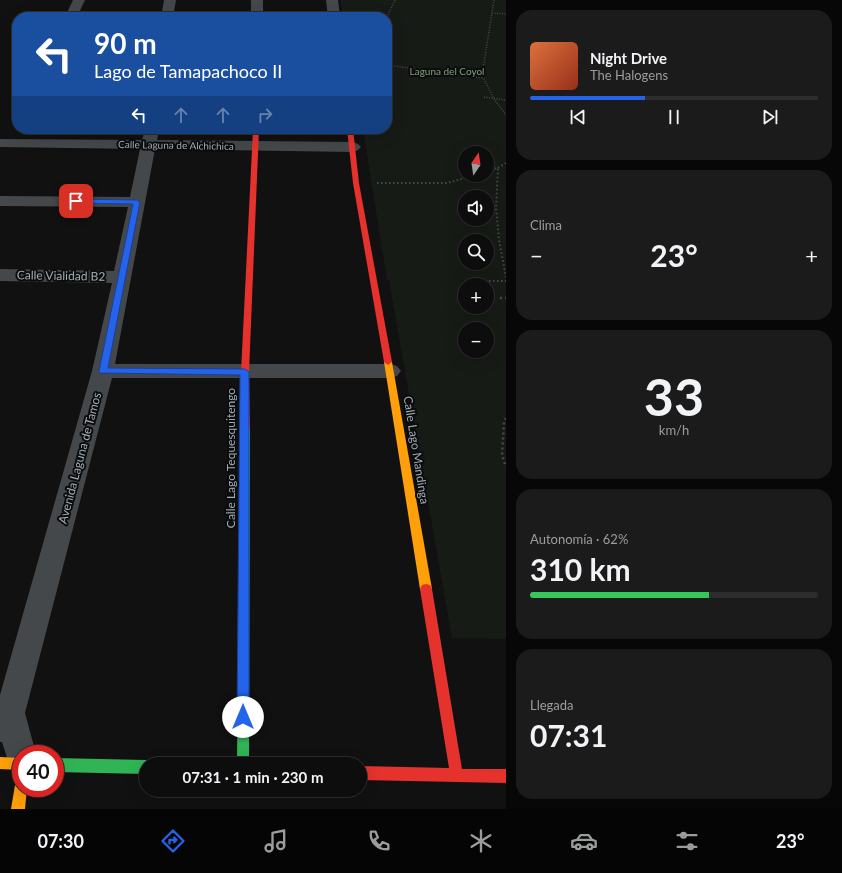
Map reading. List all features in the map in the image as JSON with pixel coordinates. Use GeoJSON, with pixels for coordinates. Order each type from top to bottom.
{"type":"FeatureCollection","features":[{"type":"Feature","properties":{"kind":"street"},"geometry":{"type":"LineString","coordinates":[[73,12],[79,0]]}},
{"type":"Feature","properties":{"kind":"street"},"geometry":{"type":"LineString","coordinates":[[168,12],[170,0]]}},
{"type":"Feature","properties":{"kind":"street"},"geometry":{"type":"LineString","coordinates":[[257,0],[257,12]]}},
{"type":"Feature","properties":{"kind":"street"},"geometry":{"type":"LineString","coordinates":[[332,0],[333,12]]}},
{"type":"Feature","properties":{"kind":"street","name":"Calle Laguna de Alchichica"},"geometry":{"type":"LineString","coordinates":[[0,132],[11,137],[151,136],[351,138]]}},
{"type":"Feature","properties":{"kind":"street","name":"Avenida Laguna de Tamos"},"geometry":{"type":"LineString","coordinates":[[16,745],[5,720],[103,371],[151,136]]}},
{"type":"Feature","properties":{"kind":"street","name":"Calle Lago Tequesquitengo"},"geometry":{"type":"LineString","coordinates":[[243,757],[245,372],[256,137]]}},
{"type":"Feature","properties":{"kind":"street","name":"Calle Lago Mandinga"},"geometry":{"type":"LineString","coordinates":[[351,138],[356,183],[390,371],[457,775]]}},
{"type":"Feature","properties":{"kind":"street"},"geometry":{"type":"LineString","coordinates":[[0,201],[137,202]]}},
{"type":"Feature","properties":{"kind":"street","name":"Calle Vialidad B2"},"geometry":{"type":"LineString","coordinates":[[0,275],[122,277]]}},
{"type":"Feature","properties":{"kind":"street"},"geometry":{"type":"LineString","coordinates":[[103,371],[390,371]]}},
{"type":"Feature","properties":{"kind":"street"},"geometry":{"type":"LineString","coordinates":[[0,763],[12,764]]}},
{"type":"Feature","properties":{"kind":"street"},"geometry":{"type":"LineString","coordinates":[[64,765],[139,767]]}},
{"type":"Feature","properties":{"kind":"street"},"geometry":{"type":"LineString","coordinates":[[367,773],[506,776]]}},
{"type":"Feature","properties":{"kind":"street"},"geometry":{"type":"LineString","coordinates":[[18,809],[19,797]]}},
{"type":"Feature","properties":{"kind":"path"},"geometry":{"type":"LineString","coordinates":[[389,12],[395,0]]}},
{"type":"Feature","properties":{"kind":"path"},"geometry":{"type":"LineString","coordinates":[[494,0],[482,75],[494,99],[506,115]]}},
{"type":"Feature","properties":{"kind":"path"},"geometry":{"type":"LineString","coordinates":[[492,13],[506,14]]}},
{"type":"Feature","properties":{"kind":"path"},"geometry":{"type":"LineString","coordinates":[[392,66],[484,78]]}},
{"type":"Feature","properties":{"kind":"path"},"geometry":{"type":"LineString","coordinates":[[484,97],[506,100]]}},
{"type":"Feature","properties":{"kind":"path"},"geometry":{"type":"LineString","coordinates":[[494,169],[506,163]]}},
{"type":"Feature","properties":{"kind":"path"},"geometry":{"type":"LineString","coordinates":[[498,168],[496,208],[499,240],[506,277]]}},
{"type":"Feature","properties":{"kind":"path"},"geometry":{"type":"LineString","coordinates":[[356,183],[447,183],[458,180]]}},
{"type":"Feature","properties":{"kind":"path"},"geometry":{"type":"LineString","coordinates":[[494,281],[506,281]]}},
{"type":"Feature","properties":{"kind":"path"},"geometry":{"type":"LineString","coordinates":[[500,298],[506,298]]}},
{"type":"Feature","properties":{"kind":"path"},"geometry":{"type":"LineString","coordinates":[[506,418],[504,422],[502,455],[506,467]]}},
{"type":"Feature","properties":{"kind":"green space","name":"Laguna del Coyol"},"geometry":{"type":"Polygon","coordinates":[[[340,0],[506,0],[506,639],[452,638],[389,280],[387,280],[364,134],[392,134],[392,12],[342,12],[340,0]]]}},
{"type":"Feature","properties":{"kind":"traffic: fast"},"geometry":{"type":"LineString","coordinates":[[243,757],[245,428]]}},
{"type":"Feature","properties":{"kind":"traffic: fast"},"geometry":{"type":"LineString","coordinates":[[64,765],[139,767]]}},
{"type":"Feature","properties":{"kind":"traffic: slow"},"geometry":{"type":"LineString","coordinates":[[388,362],[426,589]]}},
{"type":"Feature","properties":{"kind":"traffic: slow"},"geometry":{"type":"LineString","coordinates":[[0,763],[12,764]]}},
{"type":"Feature","properties":{"kind":"traffic: slow"},"geometry":{"type":"LineString","coordinates":[[18,809],[19,797]]}},
{"type":"Feature","properties":{"kind":"traffic: jam"},"geometry":{"type":"LineString","coordinates":[[245,428],[245,372],[256,134]]}},
{"type":"Feature","properties":{"kind":"traffic: jam"},"geometry":{"type":"LineString","coordinates":[[351,134],[356,183],[388,362]]}},
{"type":"Feature","properties":{"kind":"traffic: jam"},"geometry":{"type":"LineString","coordinates":[[426,589],[457,775]]}},
{"type":"Feature","properties":{"kind":"traffic: jam"},"geometry":{"type":"LineString","coordinates":[[367,773],[506,776]]}},
{"type":"Feature","properties":{"kind":"route"},"geometry":{"type":"LineString","coordinates":[[76,201],[137,202],[103,371],[245,372],[243,717]]}}]}
